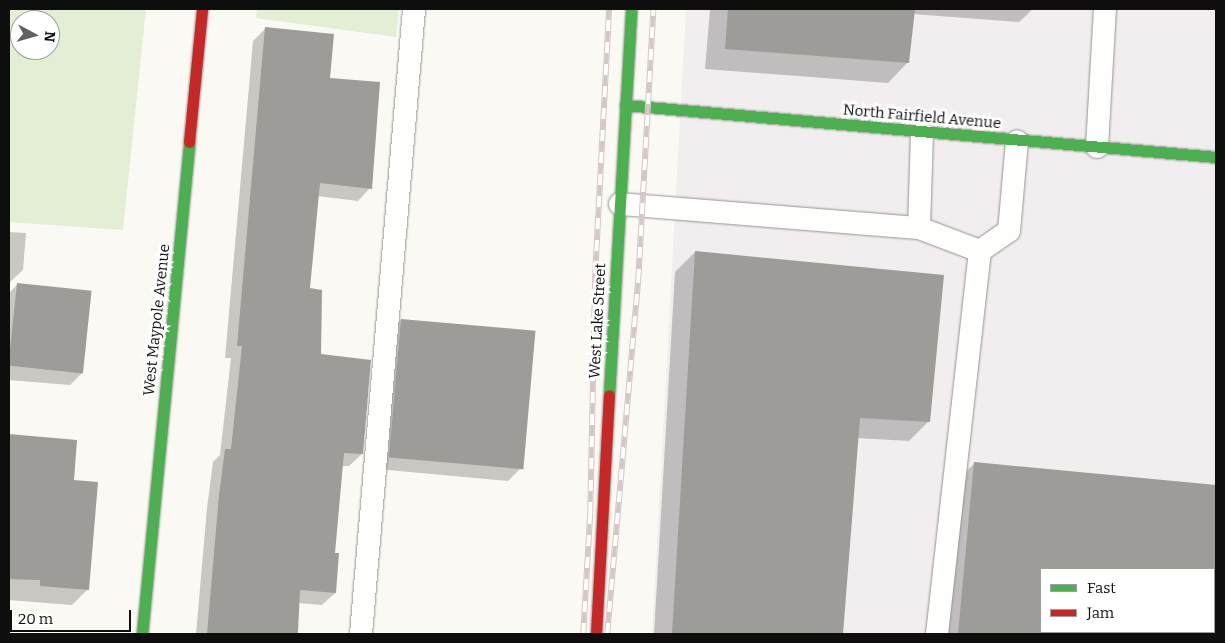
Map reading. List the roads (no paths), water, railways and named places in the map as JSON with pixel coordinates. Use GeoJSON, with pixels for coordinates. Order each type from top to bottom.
{"type":"FeatureCollection","features":[{"type":"Feature","properties":{"kind":"street","name":"West Maypole Avenue"},"geometry":{"type":"LineString","coordinates":[[142,634],[202,9]]}},
{"type":"Feature","properties":{"kind":"street","name":"West Lake Street"},"geometry":{"type":"LineString","coordinates":[[596,634],[630,9]]}},
{"type":"Feature","properties":{"kind":"street","name":"North Fairfield Avenue"},"geometry":{"type":"LineString","coordinates":[[625,105],[922,134],[1216,157]]}},
{"type":"Feature","properties":{"kind":"lane"},"geometry":{"type":"LineString","coordinates":[[361,634],[414,9]]}},
{"type":"Feature","properties":{"kind":"lane"},"geometry":{"type":"LineString","coordinates":[[1097,147],[1106,9]]}},
{"type":"Feature","properties":{"kind":"lane"},"geometry":{"type":"LineString","coordinates":[[918,228],[922,134]]}},
{"type":"Feature","properties":{"kind":"lane"},"geometry":{"type":"LineString","coordinates":[[937,634],[980,251],[1009,231],[1017,141]]}},
{"type":"Feature","properties":{"kind":"lane"},"geometry":{"type":"LineString","coordinates":[[620,204],[918,228],[980,251]]}},
{"type":"Feature","properties":{"kind":"railway"},"geometry":{"type":"LineString","coordinates":[[583,634],[590,513],[595,273],[609,9]]}},
{"type":"Feature","properties":{"kind":"railway"},"geometry":{"type":"LineString","coordinates":[[607,634],[638,280],[653,9]]}}]}
